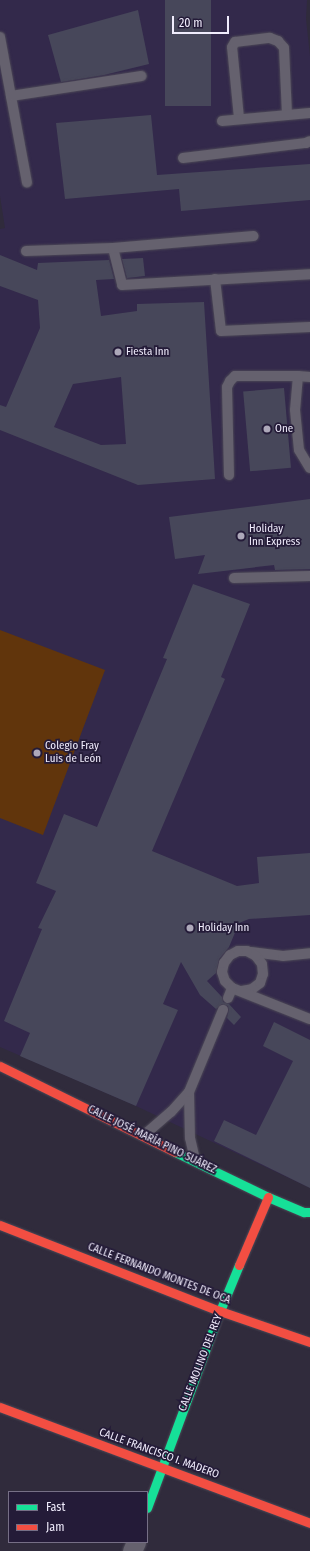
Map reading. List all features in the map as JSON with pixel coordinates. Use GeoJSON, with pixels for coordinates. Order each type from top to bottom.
{"type":"FeatureCollection","features":[{"type":"Feature","properties":{"kind":"street","name":"CALLE JOSÉ MARÍA PINO SUÁREZ"},"geometry":{"type":"LineString","coordinates":[[0,1066],[268,1196],[308,1213]]}},
{"type":"Feature","properties":{"kind":"street","name":"CALLE MOLINO DEL REY"},"geometry":{"type":"LineString","coordinates":[[148,1505],[220,1311],[268,1196]]}},
{"type":"Feature","properties":{"kind":"street","name":"CALLE FERNANDO MONTES DE OCA"},"geometry":{"type":"LineString","coordinates":[[0,1225],[220,1311],[310,1342]]}},
{"type":"Feature","properties":{"kind":"street","name":"CALLE FRANCISCO I. MADERO"},"geometry":{"type":"LineString","coordinates":[[0,1407],[310,1523]]}},
{"type":"Feature","properties":{"kind":"lane"},"geometry":{"type":"LineString","coordinates":[[0,37],[27,183]]}},
{"type":"Feature","properties":{"kind":"lane"},"geometry":{"type":"LineString","coordinates":[[239,118],[232,47],[235,42],[270,38],[278,40],[284,48],[287,114]]}},
{"type":"Feature","properties":{"kind":"lane"},"geometry":{"type":"LineString","coordinates":[[11,96],[141,76]]}},
{"type":"Feature","properties":{"kind":"lane"},"geometry":{"type":"LineString","coordinates":[[222,121],[239,118],[310,113]]}},
{"type":"Feature","properties":{"kind":"lane"},"geometry":{"type":"LineString","coordinates":[[182,158],[306,143],[310,141]]}},
{"type":"Feature","properties":{"kind":"lane"},"geometry":{"type":"LineString","coordinates":[[26,251],[113,248],[253,236]]}},
{"type":"Feature","properties":{"kind":"lane"},"geometry":{"type":"LineString","coordinates":[[113,248],[122,285],[310,274]]}},
{"type":"Feature","properties":{"kind":"lane"},"geometry":{"type":"LineString","coordinates":[[215,279],[221,331],[310,327]]}},
{"type":"Feature","properties":{"kind":"lane"},"geometry":{"type":"LineString","coordinates":[[229,475],[227,388],[230,381],[235,376],[310,376]]}},
{"type":"Feature","properties":{"kind":"lane"},"geometry":{"type":"LineString","coordinates":[[298,376],[295,410],[299,450],[310,468]]}},
{"type":"Feature","properties":{"kind":"lane"},"geometry":{"type":"LineString","coordinates":[[234,578],[310,576]]}},
{"type":"Feature","properties":{"kind":"lane"},"geometry":{"type":"LineString","coordinates":[[247,951],[256,956],[262,964],[263,974],[260,983],[252,989],[230,993],[224,977],[224,963],[230,955],[238,951],[247,951],[283,956],[310,953]]}},
{"type":"Feature","properties":{"kind":"lane"},"geometry":{"type":"LineString","coordinates":[[242,991],[310,1019]]}},
{"type":"Feature","properties":{"kind":"lane"},"geometry":{"type":"LineString","coordinates":[[143,1136],[171,1112],[189,1092],[223,1010]]}},
{"type":"Feature","properties":{"kind":"lane"},"geometry":{"type":"LineString","coordinates":[[189,1092],[190,1138],[195,1161]]}},
{"type":"Feature","properties":{"kind":"shaded area"},"geometry":{"type":"Polygon","coordinates":[[[0,0],[307,0],[306,19],[310,56],[310,1188],[136,1106],[0,1047],[0,229],[5,228],[0,196],[0,0]]]}},
{"type":"Feature","properties":{"kind":"shaded area"},"geometry":{"type":"Polygon","coordinates":[[[0,630],[105,670],[43,835],[0,818],[0,630]]]}},
{"type":"Feature","properties":{"kind":"building"},"geometry":{"type":"Polygon","coordinates":[[[165,0],[211,0],[211,106],[165,106],[165,0]]]}},
{"type":"Feature","properties":{"kind":"building"},"geometry":{"type":"Polygon","coordinates":[[[138,10],[149,64],[104,75],[61,82],[48,35],[138,10]]]}},
{"type":"Feature","properties":{"kind":"building"},"geometry":{"type":"Polygon","coordinates":[[[151,115],[157,175],[310,164],[310,200],[181,211],[179,189],[65,199],[56,123],[151,115]]]}},
{"type":"Feature","properties":{"kind":"building","name":"Fiesta Inn"},"geometry":{"type":"Polygon","coordinates":[[[0,255],[37,270],[38,263],[109,260],[114,279],[96,280],[101,316],[137,311],[137,304],[204,302],[215,479],[138,485],[0,430],[0,405],[6,407],[40,328],[38,300],[0,286],[0,255]],[[121,377],[73,384],[54,427],[101,445],[126,444],[121,377]]]}},
{"type":"Feature","properties":{"kind":"building"},"geometry":{"type":"Polygon","coordinates":[[[143,258],[145,276],[127,278],[122,259],[143,258]]]}},
{"type":"Feature","properties":{"kind":"building","name":"One"},"geometry":{"type":"Polygon","coordinates":[[[284,388],[291,468],[250,471],[243,392],[284,388]]]}},
{"type":"Feature","properties":{"kind":"building","name":"Holiday Inn Express"},"geometry":{"type":"Polygon","coordinates":[[[310,499],[310,569],[275,570],[274,565],[198,574],[205,555],[175,559],[169,517],[310,499]]]}},
{"type":"Feature","properties":{"kind":"building"},"geometry":{"type":"Polygon","coordinates":[[[193,584],[250,604],[221,677],[225,679],[152,851],[237,886],[259,883],[257,857],[310,853],[310,915],[249,919],[239,923],[229,947],[219,959],[216,973],[207,981],[222,997],[223,1002],[229,1004],[241,1017],[234,1025],[227,1018],[229,1010],[228,1006],[222,1004],[216,1009],[200,995],[181,962],[163,1004],[178,1010],[136,1106],[20,1056],[30,1033],[4,1021],[42,929],[38,928],[56,891],[36,883],[64,814],[97,827],[167,659],[163,658],[193,584]]]}},
{"type":"Feature","properties":{"kind":"building"},"geometry":{"type":"Polygon","coordinates":[[[274,1022],[310,1040],[310,1188],[214,1141],[224,1120],[256,1135],[293,1061],[263,1046],[274,1022]]]}},
{"type":"Feature","properties":{"kind":"traffic: fast"},"geometry":{"type":"LineString","coordinates":[[175,1152],[268,1197],[304,1212],[310,1212]]}},
{"type":"Feature","properties":{"kind":"traffic: fast"},"geometry":{"type":"LineString","coordinates":[[148,1505],[220,1311],[239,1265]]}},
{"type":"Feature","properties":{"kind":"traffic: jam"},"geometry":{"type":"LineString","coordinates":[[0,1066],[175,1152]]}},
{"type":"Feature","properties":{"kind":"traffic: jam"},"geometry":{"type":"LineString","coordinates":[[239,1265],[268,1197]]}},
{"type":"Feature","properties":{"kind":"traffic: jam"},"geometry":{"type":"LineString","coordinates":[[0,1225],[220,1311],[310,1342]]}},
{"type":"Feature","properties":{"kind":"traffic: jam"},"geometry":{"type":"LineString","coordinates":[[0,1407],[310,1523]]}},
{"type":"Feature","properties":{"kind":"place","name":"Fiesta Inn"},"geometry":{"type":"Point","coordinates":[118,352]}},
{"type":"Feature","properties":{"kind":"place","name":"One"},"geometry":{"type":"Point","coordinates":[267,429]}},
{"type":"Feature","properties":{"kind":"place","name":"Holiday Inn Express"},"geometry":{"type":"Point","coordinates":[241,536]}},
{"type":"Feature","properties":{"kind":"place","name":"Colegio Fray Luis de León"},"geometry":{"type":"Point","coordinates":[37,753]}},
{"type":"Feature","properties":{"kind":"place","name":"Holiday Inn"},"geometry":{"type":"Point","coordinates":[190,928]}}]}
